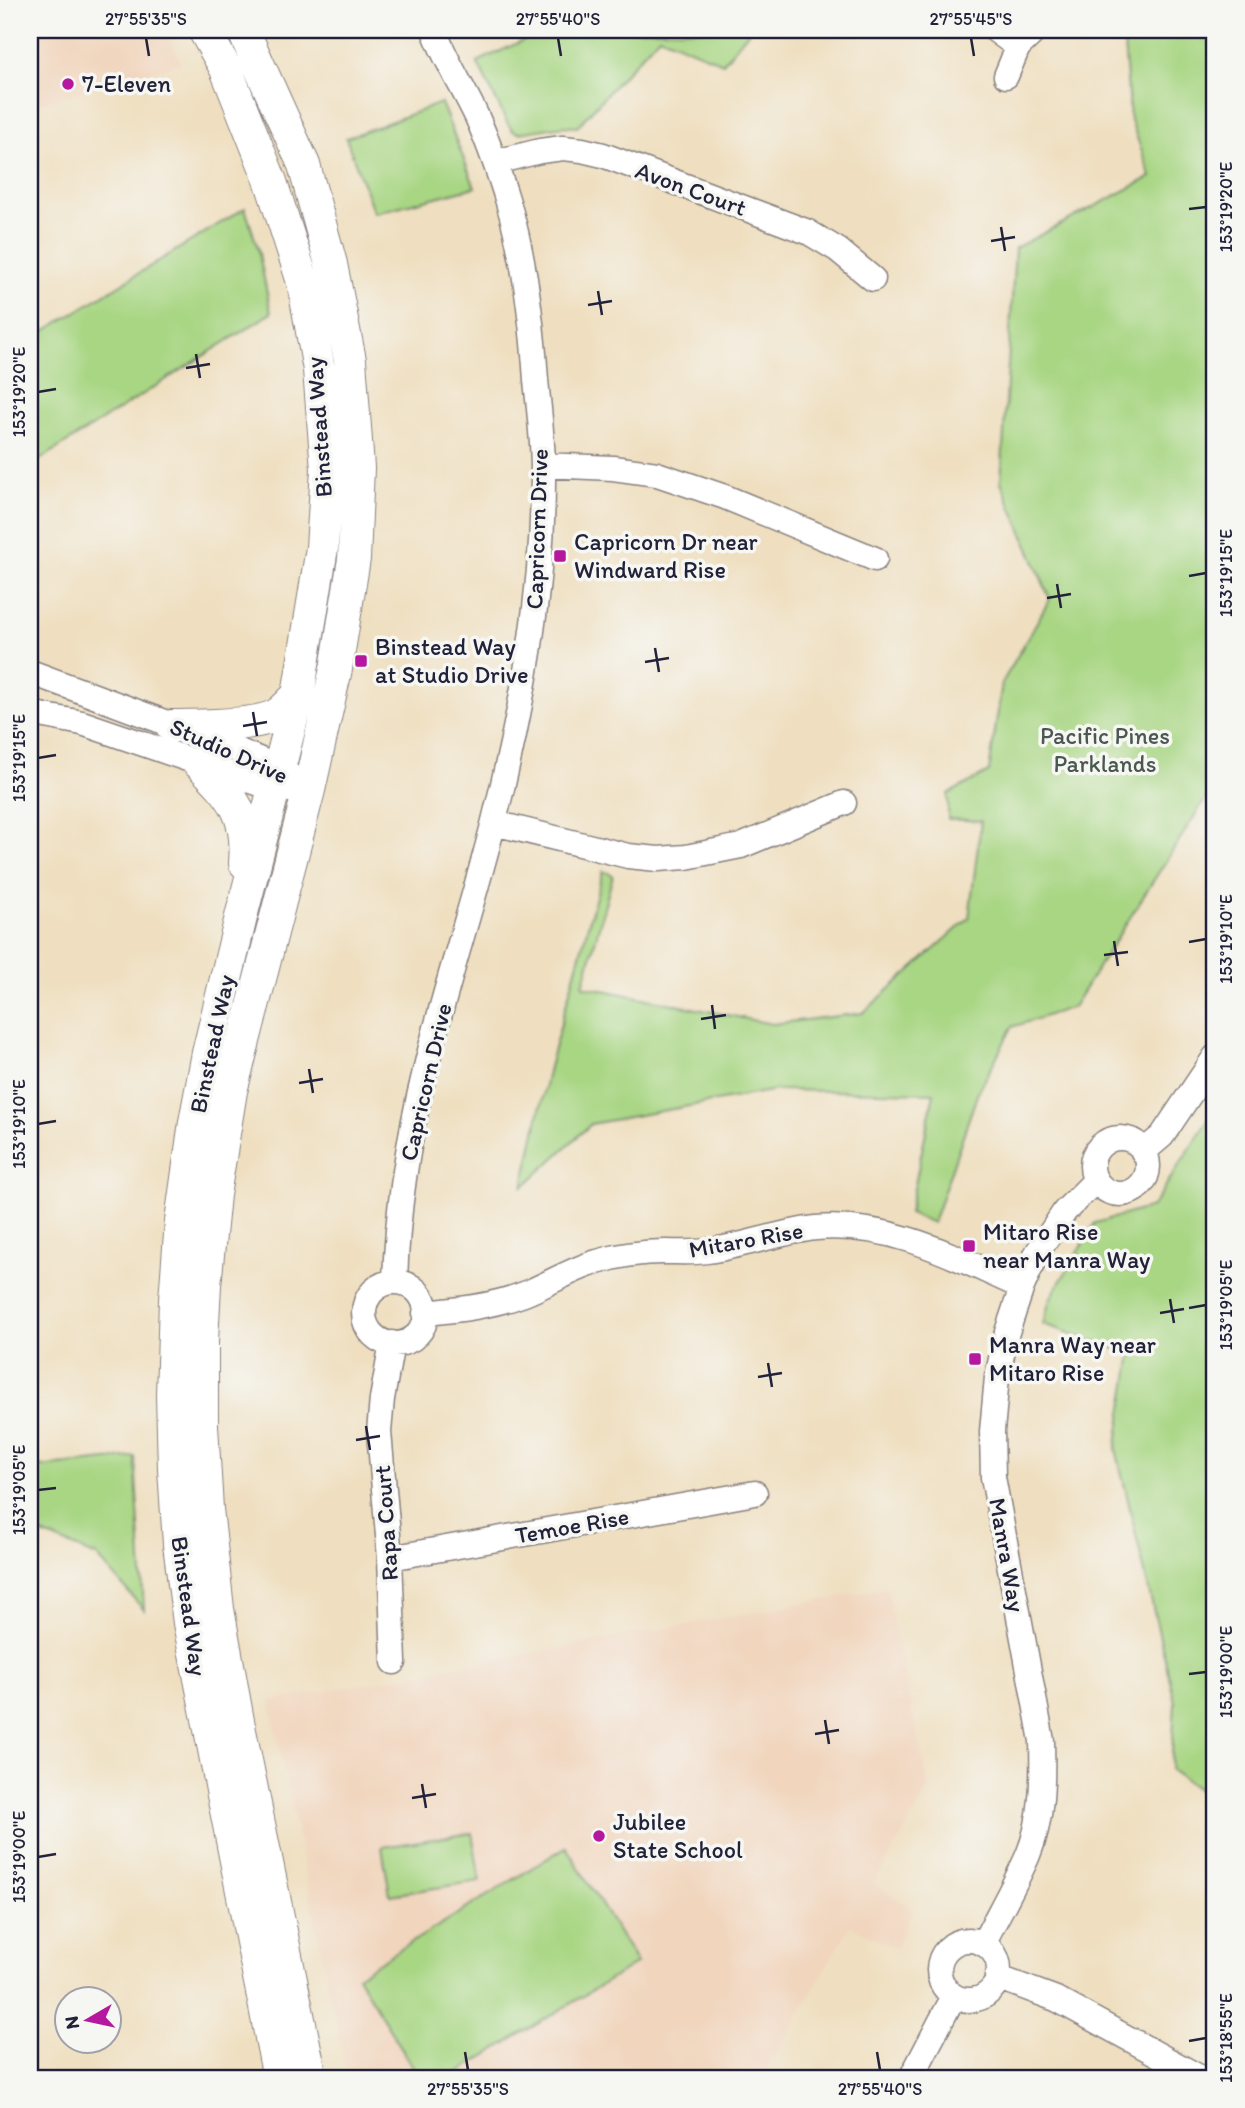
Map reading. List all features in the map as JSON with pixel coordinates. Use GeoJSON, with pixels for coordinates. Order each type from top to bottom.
{"type":"FeatureCollection","features":[{"type":"Feature","properties":{"kind":"main road","name":"Binstead Way"},"geometry":{"type":"LineString","coordinates":[[204,30],[226,69],[271,182],[303,282],[319,370],[327,469],[322,548],[298,695],[208,1053],[195,1122],[181,1221],[172,1395],[179,1544],[189,1623],[279,2078]]}},
{"type":"Feature","properties":{"kind":"main road","name":"Binstead Way"},"geometry":{"type":"LineString","coordinates":[[243,30],[304,165],[331,264],[350,360],[358,468],[354,559],[336,669],[309,790],[229,1104],[214,1195],[205,1285],[202,1425],[206,1509],[218,1609],[238,1721],[311,2078]]}},
{"type":"Feature","properties":{"kind":"main road"},"geometry":{"type":"LineString","coordinates":[[172,726],[226,724],[271,718],[298,695]]}},
{"type":"Feature","properties":{"kind":"main road"},"geometry":{"type":"LineString","coordinates":[[199,763],[223,786],[243,821],[247,843],[242,913]]}},
{"type":"Feature","properties":{"kind":"street","name":"Capricorn Drive"},"geometry":{"type":"LineString","coordinates":[[395,1282],[401,1202],[422,1084],[494,823],[520,714],[532,641],[538,581],[543,465],[533,338],[516,234],[495,162],[434,30]]}},
{"type":"Feature","properties":{"kind":"street"},"geometry":{"type":"LineString","coordinates":[[996,30],[1018,47]]}},
{"type":"Feature","properties":{"kind":"street"},"geometry":{"type":"LineString","coordinates":[[1006,76],[1018,47],[1036,30]]}},
{"type":"Feature","properties":{"kind":"street","name":"Avon Court"},"geometry":{"type":"LineString","coordinates":[[495,162],[563,148],[603,155],[808,232],[838,250],[873,279]]}},
{"type":"Feature","properties":{"kind":"street"},"geometry":{"type":"LineString","coordinates":[[543,465],[614,468],[657,474],[725,497],[875,559]]}},
{"type":"Feature","properties":{"kind":"street","name":"Studio Drive"},"geometry":{"type":"LineString","coordinates":[[30,672],[172,726],[277,779]]}},
{"type":"Feature","properties":{"kind":"street","name":"Studio Drive"},"geometry":{"type":"LineString","coordinates":[[30,713],[82,723],[199,763],[277,779],[309,790]]}},
{"type":"Feature","properties":{"kind":"street"},"geometry":{"type":"LineString","coordinates":[[494,823],[628,856],[658,859],[687,857],[741,846],[844,803]]}},
{"type":"Feature","properties":{"kind":"street"},"geometry":{"type":"LineString","coordinates":[[1143,1152],[1162,1136],[1215,1057]]}},
{"type":"Feature","properties":{"kind":"street"},"geometry":{"type":"LineString","coordinates":[[1110,1140],[1129,1140],[1137,1144],[1143,1152],[1147,1162],[1146,1173],[1142,1183],[1133,1190],[1123,1194],[1112,1193],[1102,1188],[1096,1180],[1092,1161],[1096,1152],[1110,1140]]}},
{"type":"Feature","properties":{"kind":"street","name":"Manra Way"},"geometry":{"type":"LineString","coordinates":[[983,1944],[1029,1854],[1038,1820],[1043,1781],[1042,1741],[993,1477],[992,1431],[997,1377],[1007,1332],[1037,1253],[1065,1211],[1096,1180]]}},
{"type":"Feature","properties":{"kind":"street","name":"Mitaro Rise"},"geometry":{"type":"LineString","coordinates":[[425,1313],[456,1310],[521,1295],[575,1270],[616,1257],[644,1253],[696,1253],[814,1228],[844,1227],[888,1232],[915,1240],[1022,1287]]}},
{"type":"Feature","properties":{"kind":"street"},"geometry":{"type":"LineString","coordinates":[[395,1282],[416,1290],[422,1298],[425,1313],[423,1324],[414,1337],[405,1342],[392,1343],[381,1341],[371,1333],[364,1314],[365,1304],[372,1292],[380,1285],[395,1282]]}},
{"type":"Feature","properties":{"kind":"street","name":"Rapa Court"},"geometry":{"type":"LineString","coordinates":[[392,1343],[379,1432],[390,1558],[394,1662]]}},
{"type":"Feature","properties":{"kind":"street","name":"Temoe Rise"},"geometry":{"type":"LineString","coordinates":[[390,1558],[755,1493]]}},
{"type":"Feature","properties":{"kind":"street"},"geometry":{"type":"LineString","coordinates":[[967,1940],[983,1944],[996,1958],[998,1978],[988,1993],[981,1997],[972,2000],[954,1996],[941,1981],[939,1971],[944,1952],[958,1942],[967,1940]]}},
{"type":"Feature","properties":{"kind":"street"},"geometry":{"type":"LineString","coordinates":[[998,1978],[1056,1999],[1201,2078]]}},
{"type":"Feature","properties":{"kind":"street"},"geometry":{"type":"LineString","coordinates":[[911,2078],[954,1996]]}},
{"type":"Feature","properties":{"kind":"shaded area","name":"7-Eleven"},"geometry":{"type":"Polygon","coordinates":[[[30,30],[165,30],[181,63],[30,106],[30,30]]]}},
{"type":"Feature","properties":{"kind":"shaded area","name":"Jubilee State School"},"geometry":{"type":"Polygon","coordinates":[[[887,1588],[929,1789],[874,1883],[913,1910],[895,1948],[850,1926],[762,2078],[347,2078],[270,1701],[887,1588]]]}},
{"type":"Feature","properties":{"kind":"green space"},"geometry":{"type":"Polygon","coordinates":[[[546,30],[750,30],[723,63],[659,36],[577,127],[563,126],[519,133],[513,131],[508,124],[477,62],[546,30]]]}},
{"type":"Feature","properties":{"kind":"green space","name":"Pacific Pines Parklands"},"geometry":{"type":"Polygon","coordinates":[[[1133,30],[1215,30],[1215,784],[1073,1007],[1012,1027],[977,1095],[933,1223],[909,1213],[934,1093],[776,1090],[591,1124],[523,1187],[549,1067],[603,871],[613,875],[583,986],[772,1024],[863,1013],[969,918],[981,821],[948,819],[948,794],[989,772],[1002,683],[1050,599],[1001,482],[1015,248],[1151,177],[1130,118],[1124,43],[1133,30]]]}},
{"type":"Feature","properties":{"kind":"green space"},"geometry":{"type":"Polygon","coordinates":[[[441,103],[475,187],[374,213],[346,138],[441,103]]]}},
{"type":"Feature","properties":{"kind":"green space"},"geometry":{"type":"Polygon","coordinates":[[[245,208],[258,249],[271,313],[30,466],[30,340],[245,208]]]}},
{"type":"Feature","properties":{"kind":"green space"},"geometry":{"type":"Polygon","coordinates":[[[1215,1110],[1215,1801],[1171,1770],[1175,1702],[1116,1449],[1132,1354],[1043,1324],[1050,1299],[1095,1223],[1152,1207],[1215,1110]]]}},
{"type":"Feature","properties":{"kind":"green space"},"geometry":{"type":"Polygon","coordinates":[[[135,1457],[144,1610],[97,1556],[30,1529],[30,1468],[135,1457]]]}},
{"type":"Feature","properties":{"kind":"green space"},"geometry":{"type":"Polygon","coordinates":[[[472,1833],[480,1881],[390,1895],[382,1847],[472,1833]]]}},
{"type":"Feature","properties":{"kind":"green space"},"geometry":{"type":"Polygon","coordinates":[[[566,1847],[637,1963],[449,2078],[420,2078],[357,1976],[566,1847]]]}},
{"type":"Feature","properties":{"kind":"place","name":"7-Eleven"},"geometry":{"type":"Point","coordinates":[68,84]}},
{"type":"Feature","properties":{"kind":"place","name":"Capricorn Dr near Windward Rise"},"geometry":{"type":"Point","coordinates":[560,556]}},
{"type":"Feature","properties":{"kind":"place","name":"Binstead Way at Studio Drive"},"geometry":{"type":"Point","coordinates":[361,661]}},
{"type":"Feature","properties":{"kind":"place","name":"Mitaro Rise near Manra Way"},"geometry":{"type":"Point","coordinates":[969,1246]}},
{"type":"Feature","properties":{"kind":"place","name":"Manra Way near Mitaro Rise"},"geometry":{"type":"Point","coordinates":[975,1359]}},
{"type":"Feature","properties":{"kind":"place","name":"Jubilee State School"},"geometry":{"type":"Point","coordinates":[599,1836]}}]}
